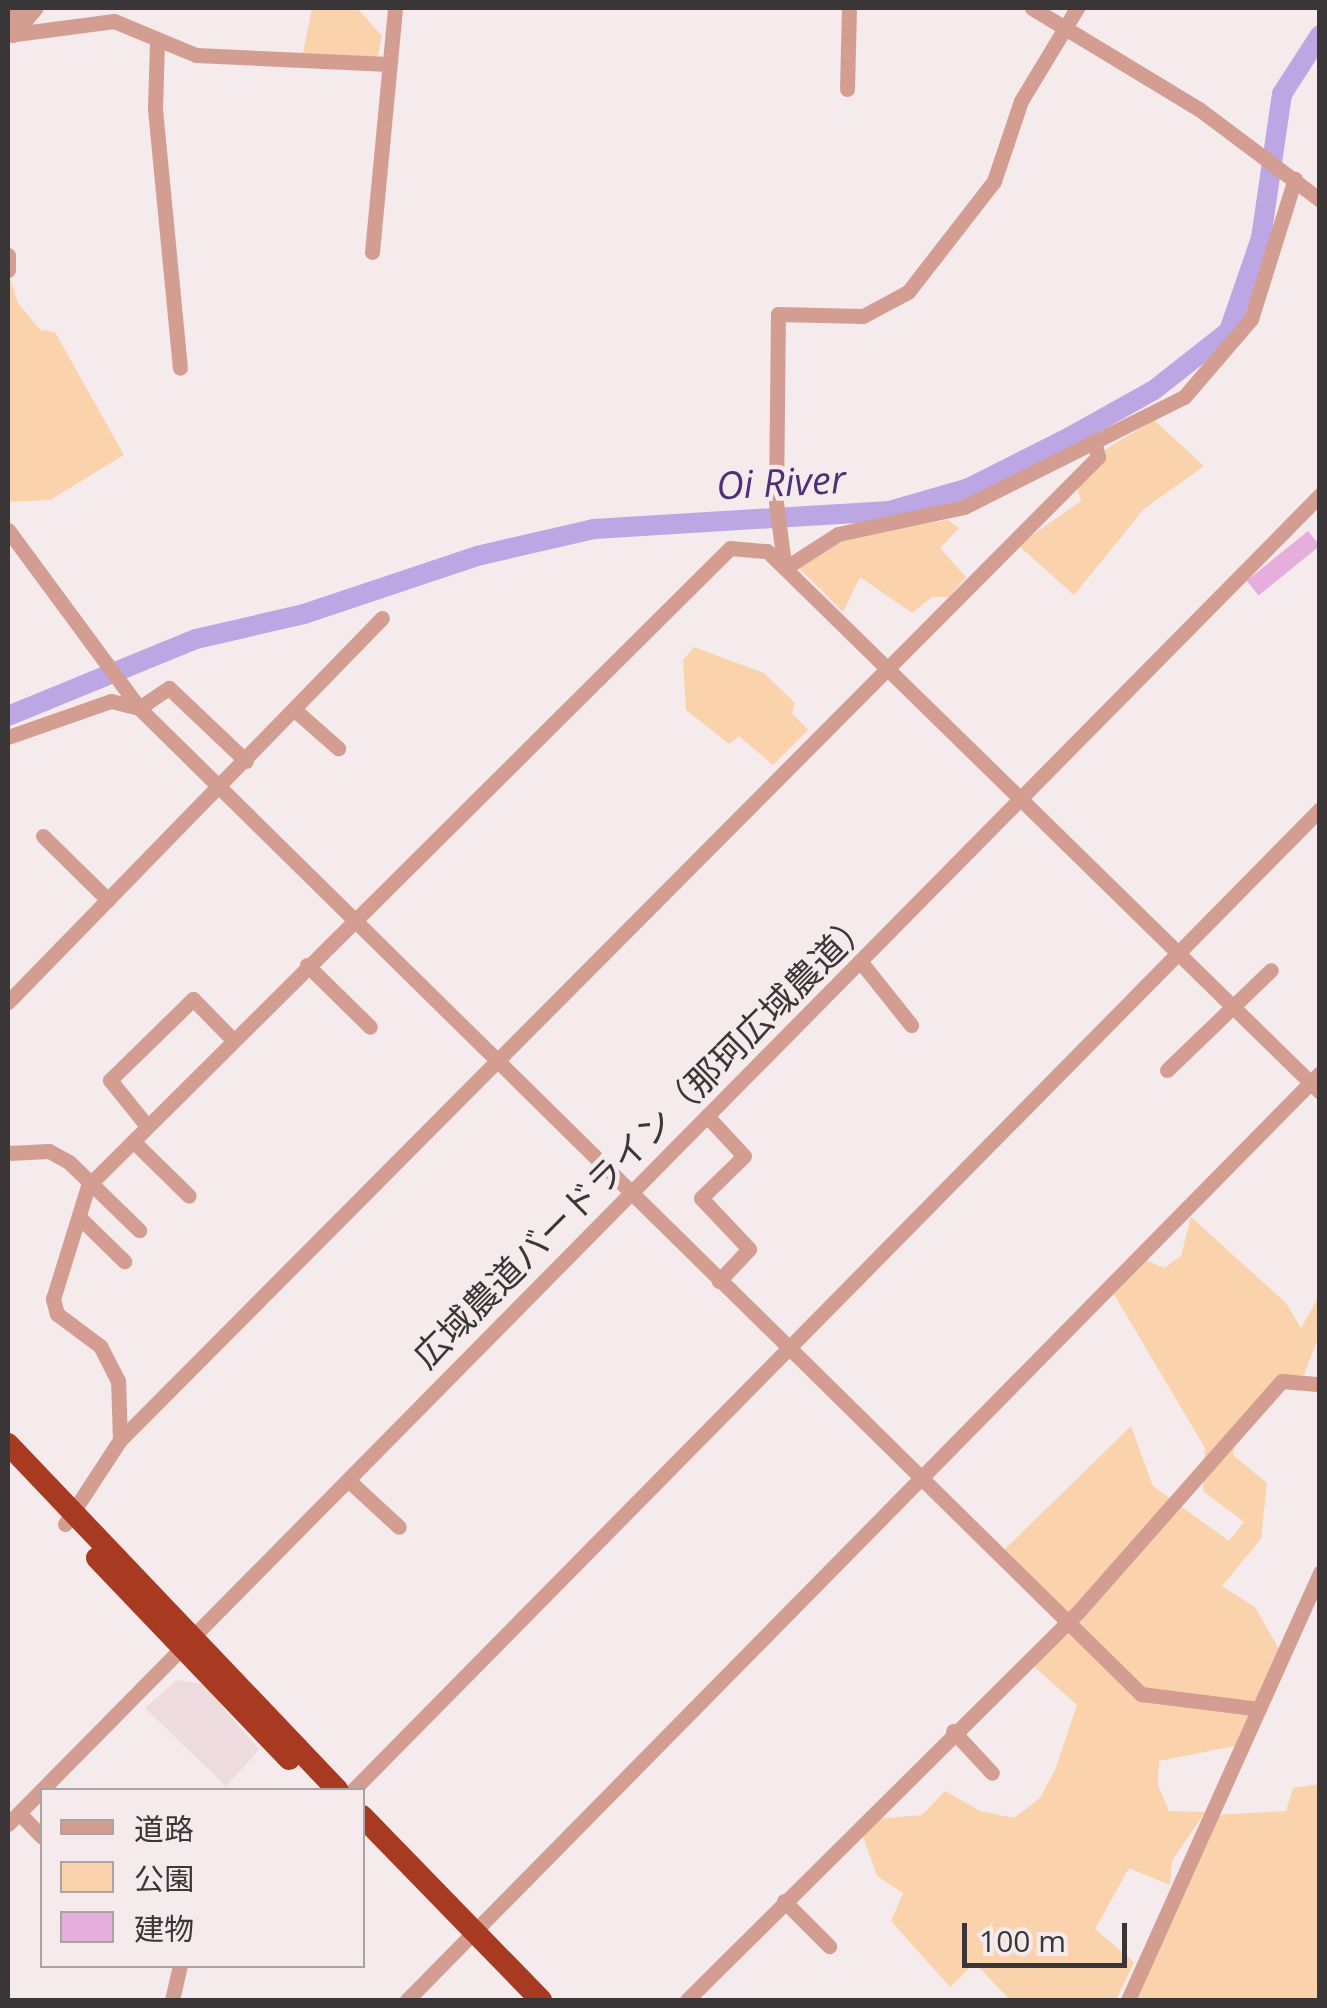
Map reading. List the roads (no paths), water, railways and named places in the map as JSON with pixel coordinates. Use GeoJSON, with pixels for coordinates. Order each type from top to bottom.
{"type":"FeatureCollection","features":[{"type":"Feature","properties":{"kind":"highway"},"geometry":{"type":"LineString","coordinates":[[8,1444],[70,1519],[191,1646],[336,1788]]}},
{"type":"Feature","properties":{"kind":"highway"},"geometry":{"type":"LineString","coordinates":[[8,1464],[70,1519]]}},
{"type":"Feature","properties":{"kind":"highway"},"geometry":{"type":"LineString","coordinates":[[191,1646],[317,1788]]}},
{"type":"Feature","properties":{"kind":"highway"},"geometry":{"type":"LineString","coordinates":[[365,1819],[470,1936],[521,2000]]}},
{"type":"Feature","properties":{"kind":"highway"},"geometry":{"type":"LineString","coordinates":[[365,1839],[540,2000]]}},
{"type":"Feature","properties":{"kind":"street"},"geometry":{"type":"LineString","coordinates":[[9,33],[19,8]]}},
{"type":"Feature","properties":{"kind":"street"},"geometry":{"type":"LineString","coordinates":[[9,33],[36,8]]}},
{"type":"Feature","properties":{"kind":"street"},"geometry":{"type":"LineString","coordinates":[[114,21],[127,8]]}},
{"type":"Feature","properties":{"kind":"street"},"geometry":{"type":"LineString","coordinates":[[372,252],[395,8]]}},
{"type":"Feature","properties":{"kind":"street"},"geometry":{"type":"LineString","coordinates":[[846,89],[849,8]]}},
{"type":"Feature","properties":{"kind":"street"},"geometry":{"type":"LineString","coordinates":[[1032,8],[1248,144],[1320,200]]}},
{"type":"Feature","properties":{"kind":"street"},"geometry":{"type":"LineString","coordinates":[[785,568],[777,538],[776,502],[778,314],[850,318],[889,309],[908,292],[994,181],[1021,101],[1077,8]]}},
{"type":"Feature","properties":{"kind":"street"},"geometry":{"type":"LineString","coordinates":[[9,33],[114,21],[196,55],[389,64]]}},
{"type":"Feature","properties":{"kind":"street"},"geometry":{"type":"LineString","coordinates":[[157,42],[155,109],[180,368]]}},
{"type":"Feature","properties":{"kind":"street"},"geometry":{"type":"LineString","coordinates":[[785,568],[838,534],[964,507],[1184,397],[1230,349],[1258,300],[1295,179]]}},
{"type":"Feature","properties":{"kind":"street"},"geometry":{"type":"LineString","coordinates":[[8,255],[8,270]]}},
{"type":"Feature","properties":{"kind":"street"},"geometry":{"type":"LineString","coordinates":[[70,1519],[120,1440],[496,1064],[884,666],[1098,457],[1094,440]]}},
{"type":"Feature","properties":{"kind":"street","name":"広域農道バードライン（那珂広域農道）"},"geometry":{"type":"LineString","coordinates":[[45,1788],[191,1646],[348,1480],[1320,495]]}},
{"type":"Feature","properties":{"kind":"street"},"geometry":{"type":"LineString","coordinates":[[8,530],[139,708],[496,1064],[1140,1694],[1258,1709]]}},
{"type":"Feature","properties":{"kind":"street"},"geometry":{"type":"LineString","coordinates":[[120,1440],[118,1381],[100,1346],[57,1314],[52,1299],[88,1186],[716,555],[752,547],[785,568],[1231,1007],[1316,1083],[919,1477],[407,2000]]}},
{"type":"Feature","properties":{"kind":"street"},"geometry":{"type":"LineString","coordinates":[[8,1002],[297,712],[382,618]]}},
{"type":"Feature","properties":{"kind":"street"},"geometry":{"type":"LineString","coordinates":[[8,737],[111,701],[139,708],[170,688],[246,761]]}},
{"type":"Feature","properties":{"kind":"street"},"geometry":{"type":"LineString","coordinates":[[297,712],[338,748]]}},
{"type":"Feature","properties":{"kind":"street"},"geometry":{"type":"LineString","coordinates":[[355,1788],[1320,809]]}},
{"type":"Feature","properties":{"kind":"street"},"geometry":{"type":"LineString","coordinates":[[44,836],[108,900]]}},
{"type":"Feature","properties":{"kind":"street"},"geometry":{"type":"LineString","coordinates":[[860,961],[911,1025]]}},
{"type":"Feature","properties":{"kind":"street"},"geometry":{"type":"LineString","coordinates":[[307,966],[370,1027]]}},
{"type":"Feature","properties":{"kind":"street"},"geometry":{"type":"LineString","coordinates":[[1167,1070],[1270,970]]}},
{"type":"Feature","properties":{"kind":"street"},"geometry":{"type":"LineString","coordinates":[[148,1126],[110,1080],[192,999],[233,1040]]}},
{"type":"Feature","properties":{"kind":"street"},"geometry":{"type":"LineString","coordinates":[[707,1116],[744,1156],[701,1198],[749,1248],[719,1281]]}},
{"type":"Feature","properties":{"kind":"street"},"geometry":{"type":"LineString","coordinates":[[133,1140],[189,1196]]}},
{"type":"Feature","properties":{"kind":"street"},"geometry":{"type":"LineString","coordinates":[[8,1152],[48,1151],[139,1230]]}},
{"type":"Feature","properties":{"kind":"street"},"geometry":{"type":"LineString","coordinates":[[80,1218],[124,1261]]}},
{"type":"Feature","properties":{"kind":"street"},"geometry":{"type":"LineString","coordinates":[[687,2000],[1248,1428],[1282,1381],[1320,1384]]}},
{"type":"Feature","properties":{"kind":"street"},"geometry":{"type":"LineString","coordinates":[[348,1480],[399,1527]]}},
{"type":"Feature","properties":{"kind":"street"},"geometry":{"type":"LineString","coordinates":[[1128,2000],[1320,1572]]}},
{"type":"Feature","properties":{"kind":"street"},"geometry":{"type":"LineString","coordinates":[[953,1731],[992,1773]]}},
{"type":"Feature","properties":{"kind":"street","name":"広域農道バードライン（那珂広域農道）"},"geometry":{"type":"LineString","coordinates":[[13,1819],[40,1793]]}},
{"type":"Feature","properties":{"kind":"street"},"geometry":{"type":"LineString","coordinates":[[13,1819],[40,1835]]}},
{"type":"Feature","properties":{"kind":"street"},"geometry":{"type":"LineString","coordinates":[[784,1901],[829,1946]]}},
{"type":"Feature","properties":{"kind":"street"},"geometry":{"type":"LineString","coordinates":[[172,2000],[180,1968]]}},
{"type":"Feature","properties":{"kind":"waterway","name":"Oi River"},"geometry":{"type":"LineString","coordinates":[[8,716],[196,639],[304,614],[477,556],[594,529],[889,511],[969,488],[1068,438],[1154,390],[1229,331],[1261,238],[1282,94],[1320,35]]}}]}
